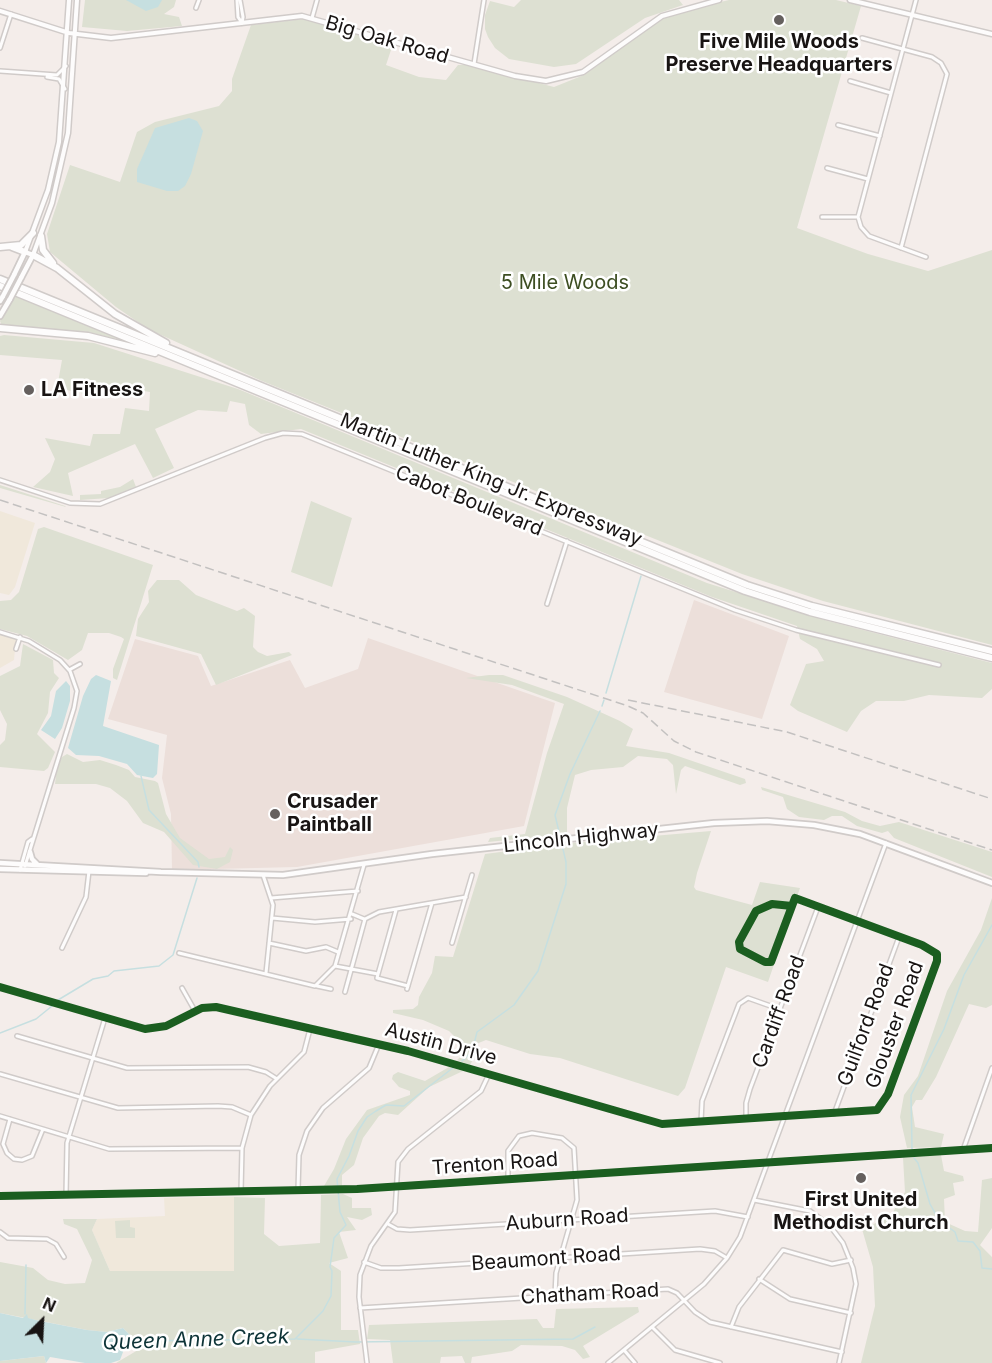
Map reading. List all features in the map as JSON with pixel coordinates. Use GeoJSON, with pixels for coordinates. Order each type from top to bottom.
{"type":"FeatureCollection","features":[{"type":"Feature","properties":{"kind":"highway"},"geometry":{"type":"LineString","coordinates":[[0,247],[24,243],[33,233]]}},
{"type":"Feature","properties":{"kind":"highway"},"geometry":{"type":"LineString","coordinates":[[41,236],[44,253],[57,268]]}},
{"type":"Feature","properties":{"kind":"highway"},"geometry":{"type":"LineString","coordinates":[[9,247],[25,252]]}},
{"type":"Feature","properties":{"kind":"highway"},"geometry":{"type":"LineString","coordinates":[[33,255],[57,268],[115,314],[193,358]]}},
{"type":"Feature","properties":{"kind":"highway","name":"Martin Luther King Jr. Expressway"},"geometry":{"type":"LineString","coordinates":[[0,279],[747,585],[812,606],[992,651]]}},
{"type":"Feature","properties":{"kind":"highway","name":"Martin Luther King Jr. Expressway"},"geometry":{"type":"LineString","coordinates":[[0,286],[745,591],[810,612],[992,658]]}},
{"type":"Feature","properties":{"kind":"highway"},"geometry":{"type":"LineString","coordinates":[[2,329],[99,338],[208,371]]}},
{"type":"Feature","properties":{"kind":"main road"},"geometry":{"type":"LineString","coordinates":[[2,299],[33,233],[55,168],[65,89],[69,0]]}},
{"type":"Feature","properties":{"kind":"main road"},"geometry":{"type":"LineString","coordinates":[[0,316],[33,255],[55,192],[68,133],[77,0]]}},
{"type":"Feature","properties":{"kind":"main road","name":"Big Oak Road"},"geometry":{"type":"LineString","coordinates":[[0,11],[69,33],[111,38],[289,16],[312,18],[531,80],[553,80],[569,77],[591,67],[657,19],[699,3],[719,0]]}},
{"type":"Feature","properties":{"kind":"main road"},"geometry":{"type":"LineString","coordinates":[[850,0],[992,34]]}},
{"type":"Feature","properties":{"kind":"main road"},"geometry":{"type":"LineString","coordinates":[[25,252],[33,255]]}},
{"type":"Feature","properties":{"kind":"main road","name":"Lincoln Highway"},"geometry":{"type":"LineString","coordinates":[[0,863],[22,867],[263,875],[738,821],[814,825],[886,842],[992,883]]}},
{"type":"Feature","properties":{"kind":"main road"},"geometry":{"type":"LineString","coordinates":[[30,852],[32,859],[39,865]]}},
{"type":"Feature","properties":{"kind":"main road","name":"Lincoln Highway"},"geometry":{"type":"LineString","coordinates":[[0,869],[39,865],[89,870]]}},
{"type":"Feature","properties":{"kind":"main road","name":"Trenton Road"},"geometry":{"type":"LineString","coordinates":[[0,1196],[341,1190],[992,1148]]}},
{"type":"Feature","properties":{"kind":"street"},"geometry":{"type":"LineString","coordinates":[[196,8],[199,0]]}},
{"type":"Feature","properties":{"kind":"street"},"geometry":{"type":"LineString","coordinates":[[239,0],[242,23]]}},
{"type":"Feature","properties":{"kind":"street"},"geometry":{"type":"LineString","coordinates":[[312,18],[317,0]]}},
{"type":"Feature","properties":{"kind":"street"},"geometry":{"type":"LineString","coordinates":[[474,64],[483,0]]}},
{"type":"Feature","properties":{"kind":"street"},"geometry":{"type":"LineString","coordinates":[[916,0],[858,217],[861,227],[869,236],[926,257]]}},
{"type":"Feature","properties":{"kind":"street"},"geometry":{"type":"LineString","coordinates":[[0,48],[11,14]]}},
{"type":"Feature","properties":{"kind":"street"},"geometry":{"type":"LineString","coordinates":[[862,38],[938,61],[944,67],[947,78],[901,248]]}},
{"type":"Feature","properties":{"kind":"street"},"geometry":{"type":"LineString","coordinates":[[42,76],[57,75],[66,66]]}},
{"type":"Feature","properties":{"kind":"street"},"geometry":{"type":"LineString","coordinates":[[0,71],[59,79],[65,89]]}},
{"type":"Feature","properties":{"kind":"street"},"geometry":{"type":"LineString","coordinates":[[850,81],[891,93]]}},
{"type":"Feature","properties":{"kind":"street"},"geometry":{"type":"LineString","coordinates":[[838,125],[880,136]]}},
{"type":"Feature","properties":{"kind":"street"},"geometry":{"type":"LineString","coordinates":[[826,168],[868,179]]}},
{"type":"Feature","properties":{"kind":"street"},"geometry":{"type":"LineString","coordinates":[[822,217],[858,217]]}},
{"type":"Feature","properties":{"kind":"street","name":"Cabot Boulevard"},"geometry":{"type":"LineString","coordinates":[[0,480],[76,504],[100,504],[265,438],[296,433],[315,438],[758,618],[939,665]]}},
{"type":"Feature","properties":{"kind":"street"},"geometry":{"type":"LineString","coordinates":[[547,604],[567,541]]}},
{"type":"Feature","properties":{"kind":"street"},"geometry":{"type":"LineString","coordinates":[[0,632],[20,637],[51,654],[69,670],[76,684],[76,701],[32,839],[30,852],[22,867]]}},
{"type":"Feature","properties":{"kind":"street"},"geometry":{"type":"LineString","coordinates":[[16,650],[20,637]]}},
{"type":"Feature","properties":{"kind":"street"},"geometry":{"type":"LineString","coordinates":[[69,670],[80,664]]}},
{"type":"Feature","properties":{"kind":"street"},"geometry":{"type":"LineString","coordinates":[[22,867],[28,842],[32,839]]}},
{"type":"Feature","properties":{"kind":"street"},"geometry":{"type":"LineString","coordinates":[[608,1363],[713,1275],[727,1258],[748,1217],[886,842]]}},
{"type":"Feature","properties":{"kind":"street"},"geometry":{"type":"LineString","coordinates":[[315,986],[335,966],[351,919],[364,864]]}},
{"type":"Feature","properties":{"kind":"street"},"geometry":{"type":"LineString","coordinates":[[62,948],[86,897],[89,870]]}},
{"type":"Feature","properties":{"kind":"street"},"geometry":{"type":"LineString","coordinates":[[263,875],[271,898],[272,918],[266,973]]}},
{"type":"Feature","properties":{"kind":"street"},"geometry":{"type":"LineString","coordinates":[[452,943],[472,875]]}},
{"type":"Feature","properties":{"kind":"street"},"geometry":{"type":"LineString","coordinates":[[271,898],[358,891]]}},
{"type":"Feature","properties":{"kind":"street"},"geometry":{"type":"LineString","coordinates":[[345,992],[349,969],[365,919],[379,912],[466,897]]}},
{"type":"Feature","properties":{"kind":"street"},"geometry":{"type":"LineString","coordinates":[[792,906],[772,904],[756,911],[739,942],[740,949],[765,962],[771,962],[792,906],[795,898],[899,937]]}},
{"type":"Feature","properties":{"kind":"street"},"geometry":{"type":"LineString","coordinates":[[335,966],[378,974],[381,979],[408,987],[432,903]]}},
{"type":"Feature","properties":{"kind":"street","name":"Cardiff Road"},"geometry":{"type":"LineString","coordinates":[[746,1119],[747,1097],[818,907]]}},
{"type":"Feature","properties":{"kind":"street"},"geometry":{"type":"LineString","coordinates":[[378,974],[397,909]]}},
{"type":"Feature","properties":{"kind":"street"},"geometry":{"type":"LineString","coordinates":[[352,914],[365,919]]}},
{"type":"Feature","properties":{"kind":"street"},"geometry":{"type":"LineString","coordinates":[[272,918],[315,922],[351,919]]}},
{"type":"Feature","properties":{"kind":"street","name":"Glouster Road"},"geometry":{"type":"LineString","coordinates":[[881,1107],[937,961],[937,954],[899,937]]}},
{"type":"Feature","properties":{"kind":"street","name":"Guilford Road"},"geometry":{"type":"LineString","coordinates":[[834,1114],[899,937]]}},
{"type":"Feature","properties":{"kind":"street"},"geometry":{"type":"LineString","coordinates":[[269,944],[306,951],[326,947],[338,952]]}},
{"type":"Feature","properties":{"kind":"street"},"geometry":{"type":"LineString","coordinates":[[179,953],[331,989]]}},
{"type":"Feature","properties":{"kind":"street","name":"Austin Drive"},"geometry":{"type":"LineString","coordinates":[[0,987],[137,1028],[152,1029],[169,1025],[195,1011],[206,1007],[216,1007],[378,1044],[656,1123],[869,1112],[881,1107]]}},
{"type":"Feature","properties":{"kind":"street"},"geometry":{"type":"LineString","coordinates":[[182,988],[195,1011]]}},
{"type":"Feature","properties":{"kind":"street"},"geometry":{"type":"LineString","coordinates":[[701,1122],[702,1101],[738,1004],[748,998],[780,1010]]}},
{"type":"Feature","properties":{"kind":"street"},"geometry":{"type":"LineString","coordinates":[[66,1195],[66,1157],[69,1137],[105,1018]]}},
{"type":"Feature","properties":{"kind":"street"},"geometry":{"type":"LineString","coordinates":[[241,1192],[242,1148],[251,1115],[277,1079],[304,1052],[310,1029]]}},
{"type":"Feature","properties":{"kind":"street"},"geometry":{"type":"LineString","coordinates":[[17,1036],[132,1068],[248,1067],[261,1070],[277,1079]]}},
{"type":"Feature","properties":{"kind":"street"},"geometry":{"type":"LineString","coordinates":[[298,1191],[299,1155],[307,1131],[323,1108],[369,1068],[378,1044]]}},
{"type":"Feature","properties":{"kind":"street"},"geometry":{"type":"LineString","coordinates":[[963,1150],[992,1068]]}},
{"type":"Feature","properties":{"kind":"street"},"geometry":{"type":"LineString","coordinates":[[0,1074],[118,1108],[227,1107],[251,1115]]}},
{"type":"Feature","properties":{"kind":"street"},"geometry":{"type":"LineString","coordinates":[[367,1363],[359,1282],[371,1246],[388,1224],[397,1206],[397,1165],[404,1152],[481,1091],[489,1074]]}},
{"type":"Feature","properties":{"kind":"street"},"geometry":{"type":"LineString","coordinates":[[0,1116],[115,1149],[242,1148]]}},
{"type":"Feature","properties":{"kind":"street"},"geometry":{"type":"LineString","coordinates":[[10,1119],[3,1144],[7,1153],[15,1159],[22,1160],[32,1156],[43,1129]]}},
{"type":"Feature","properties":{"kind":"street"},"geometry":{"type":"LineString","coordinates":[[508,1180],[509,1147],[516,1138],[532,1133],[562,1138],[570,1142],[575,1152],[578,1200],[555,1277],[555,1295]]}},
{"type":"Feature","properties":{"kind":"street"},"geometry":{"type":"LineString","coordinates":[[754,1200],[796,1207],[815,1214],[836,1232],[851,1260],[856,1280],[839,1363]]}},
{"type":"Feature","properties":{"kind":"street","name":"Auburn Road"},"geometry":{"type":"LineString","coordinates":[[388,1224],[403,1231],[715,1211],[748,1217]]}},
{"type":"Feature","properties":{"kind":"street"},"geometry":{"type":"LineString","coordinates":[[0,1232],[8,1238],[47,1239],[56,1244],[64,1257]]}},
{"type":"Feature","properties":{"kind":"street","name":"Beaumont Road"},"geometry":{"type":"LineString","coordinates":[[364,1262],[381,1268],[399,1268],[700,1249],[716,1251],[727,1258]]}},
{"type":"Feature","properties":{"kind":"street"},"geometry":{"type":"LineString","coordinates":[[731,1328],[736,1312],[759,1279],[785,1249],[832,1264],[851,1260]]}},
{"type":"Feature","properties":{"kind":"street"},"geometry":{"type":"LineString","coordinates":[[759,1279],[790,1299],[851,1312]]}},
{"type":"Feature","properties":{"kind":"street","name":"Chatham Road"},"geometry":{"type":"LineString","coordinates":[[360,1308],[661,1288],[675,1291],[702,1318],[731,1328],[842,1352]]}},
{"type":"Feature","properties":{"kind":"street"},"geometry":{"type":"LineString","coordinates":[[652,1327],[675,1350],[720,1363]]}},
{"type":"Feature","properties":{"kind":"street"},"geometry":{"type":"LineString","coordinates":[[624,1350],[634,1363]]}},
{"type":"Feature","properties":{"kind":"shaded area"},"geometry":{"type":"Polygon","coordinates":[[[0,511],[35,523],[15,587],[9,595],[0,593],[0,511]]]}},
{"type":"Feature","properties":{"kind":"shaded area"},"geometry":{"type":"Polygon","coordinates":[[[694,600],[789,636],[762,719],[664,692],[694,600]]]}},
{"type":"Feature","properties":{"kind":"shaded area"},"geometry":{"type":"Polygon","coordinates":[[[0,633],[16,639],[14,660],[0,668],[0,633]]]}},
{"type":"Feature","properties":{"kind":"shaded area"},"geometry":{"type":"Polygon","coordinates":[[[368,638],[555,703],[524,826],[297,867],[172,870],[171,814],[162,778],[167,735],[108,719],[135,639],[198,656],[211,686],[290,660],[305,688],[358,669],[368,638]]]}},
{"type":"Feature","properties":{"kind":"shaded area"},"geometry":{"type":"Polygon","coordinates":[[[234,1197],[235,1271],[110,1271],[92,1230],[97,1219],[165,1216],[164,1198],[234,1197]]]}},
{"type":"Feature","properties":{"kind":"green space"},"geometry":{"type":"Polygon","coordinates":[[[85,0],[176,0],[174,7],[164,14],[179,17],[182,26],[127,31],[82,27],[85,0]]]}},
{"type":"Feature","properties":{"kind":"green space"},"geometry":{"type":"Polygon","coordinates":[[[521,0],[679,0],[683,5],[645,18],[576,64],[554,67],[509,59],[495,48],[488,37],[485,29],[485,15],[490,1],[514,7],[521,0]]]}},
{"type":"Feature","properties":{"kind":"green space","name":"5 Mile Woods"},"geometry":{"type":"Polygon","coordinates":[[[729,0],[836,0],[861,6],[797,228],[868,254],[928,271],[992,250],[992,645],[823,601],[742,574],[262,381],[148,329],[116,307],[50,252],[47,234],[70,165],[120,182],[137,132],[155,122],[219,106],[232,91],[232,79],[251,25],[304,19],[393,44],[386,65],[419,77],[446,80],[458,65],[469,65],[554,87],[584,75],[660,20],[691,9],[729,0]]]}},
{"type":"Feature","properties":{"kind":"green space"},"geometry":{"type":"Polygon","coordinates":[[[16,296],[129,342],[88,332],[2,326],[0,321],[16,296]]]}},
{"type":"Feature","properties":{"kind":"green space"},"geometry":{"type":"Polygon","coordinates":[[[0,336],[94,343],[238,389],[707,583],[828,621],[992,663],[992,689],[982,698],[929,695],[904,701],[876,701],[861,711],[847,732],[798,711],[790,705],[806,664],[824,661],[817,649],[800,639],[797,626],[712,597],[301,429],[261,434],[249,425],[245,404],[230,401],[227,412],[198,410],[155,429],[174,468],[153,478],[135,444],[68,473],[73,496],[33,487],[50,472],[55,459],[45,438],[90,446],[93,434],[120,434],[125,408],[149,411],[150,392],[113,386],[109,399],[57,388],[62,360],[0,355],[0,336]]]}},
{"type":"Feature","properties":{"kind":"green space"},"geometry":{"type":"Polygon","coordinates":[[[133,479],[136,487],[109,498],[80,500],[80,495],[101,494],[101,491],[120,487],[133,479]]]}},
{"type":"Feature","properties":{"kind":"green space"},"geometry":{"type":"Polygon","coordinates":[[[0,485],[65,506],[66,507],[0,488],[0,485]]]}},
{"type":"Feature","properties":{"kind":"green space"},"geometry":{"type":"Polygon","coordinates":[[[311,501],[352,518],[332,587],[291,572],[311,501]]]}},
{"type":"Feature","properties":{"kind":"green space"},"geometry":{"type":"Polygon","coordinates":[[[44,527],[153,565],[117,680],[113,678],[113,669],[124,639],[121,637],[109,633],[88,633],[82,650],[68,660],[27,636],[0,629],[0,601],[11,600],[19,592],[38,529],[44,527]]]}},
{"type":"Feature","properties":{"kind":"green space"},"geometry":{"type":"Polygon","coordinates":[[[157,580],[179,580],[196,595],[237,611],[244,608],[255,616],[253,647],[258,652],[267,656],[289,652],[292,655],[216,685],[201,654],[136,636],[138,619],[149,602],[148,591],[157,580]]]}},
{"type":"Feature","properties":{"kind":"green space"},"geometry":{"type":"Polygon","coordinates":[[[23,644],[53,660],[54,673],[59,678],[50,692],[48,713],[37,734],[55,752],[48,768],[44,771],[0,767],[0,745],[5,740],[7,724],[0,710],[0,676],[20,666],[23,644]]]}},
{"type":"Feature","properties":{"kind":"green space"},"geometry":{"type":"Polygon","coordinates":[[[503,675],[567,697],[620,721],[633,729],[626,746],[669,753],[745,779],[746,783],[740,785],[685,766],[681,770],[676,794],[673,765],[667,759],[638,756],[623,767],[591,770],[575,775],[567,808],[567,834],[488,842],[490,838],[525,834],[547,753],[564,704],[512,685],[466,678],[503,675]]]}},
{"type":"Feature","properties":{"kind":"green space"},"geometry":{"type":"Polygon","coordinates":[[[67,754],[83,762],[100,760],[129,770],[135,777],[155,781],[158,783],[166,814],[180,838],[209,859],[225,857],[230,847],[233,850],[230,862],[217,869],[193,865],[164,832],[143,823],[127,801],[110,788],[96,784],[55,784],[57,766],[62,757],[67,754]]]}},
{"type":"Feature","properties":{"kind":"green space"},"geometry":{"type":"Polygon","coordinates":[[[761,787],[845,812],[862,821],[880,826],[899,822],[992,852],[992,877],[894,838],[888,831],[882,833],[857,826],[842,816],[832,816],[824,820],[799,817],[787,809],[783,797],[762,790],[761,787]]]}},
{"type":"Feature","properties":{"kind":"green space"},"geometry":{"type":"Polygon","coordinates":[[[711,831],[697,873],[694,887],[696,890],[752,905],[760,882],[800,888],[768,982],[726,967],[685,1088],[678,1096],[560,1058],[530,1054],[486,1040],[476,1044],[475,1056],[470,1065],[457,1060],[468,1050],[449,1031],[423,1020],[393,1013],[393,1010],[413,1009],[418,1005],[419,997],[432,973],[435,956],[453,957],[485,854],[571,843],[711,831]]]}},
{"type":"Feature","properties":{"kind":"green space"},"geometry":{"type":"Polygon","coordinates":[[[992,898],[992,1005],[986,1008],[969,1004],[936,1077],[922,1100],[916,1100],[912,1107],[915,1127],[944,1134],[941,1147],[907,1148],[900,1117],[904,1095],[918,1076],[947,991],[981,930],[992,898]]]}},
{"type":"Feature","properties":{"kind":"green space"},"geometry":{"type":"Polygon","coordinates":[[[449,1067],[463,1071],[429,1087],[398,1115],[385,1113],[379,1116],[363,1138],[354,1165],[342,1175],[342,1186],[324,1186],[334,1169],[346,1139],[367,1110],[410,1095],[410,1091],[399,1087],[392,1079],[393,1075],[398,1072],[425,1081],[449,1067]]]}},
{"type":"Feature","properties":{"kind":"green space"},"geometry":{"type":"Polygon","coordinates":[[[941,1155],[944,1171],[963,1176],[964,1181],[953,1183],[955,1195],[944,1199],[945,1222],[965,1231],[978,1232],[982,1180],[992,1178],[992,1228],[980,1245],[992,1257],[992,1363],[861,1363],[875,1306],[873,1267],[862,1229],[890,1217],[905,1192],[903,1158],[941,1155]]]}},
{"type":"Feature","properties":{"kind":"green space"},"geometry":{"type":"Polygon","coordinates":[[[343,1194],[352,1198],[352,1208],[371,1208],[372,1215],[362,1220],[347,1217],[356,1230],[339,1232],[348,1258],[329,1263],[341,1271],[341,1330],[358,1330],[360,1344],[315,1352],[315,1363],[116,1363],[143,1347],[142,1337],[134,1339],[123,1328],[107,1332],[87,1330],[0,1313],[0,1262],[33,1268],[48,1280],[65,1284],[85,1283],[92,1260],[77,1229],[64,1224],[63,1219],[97,1219],[92,1230],[110,1271],[234,1271],[234,1197],[265,1198],[264,1234],[279,1246],[320,1243],[321,1195],[343,1194]]]}},
{"type":"Feature","properties":{"kind":"green space"},"geometry":{"type":"Polygon","coordinates":[[[130,1220],[130,1227],[135,1228],[135,1238],[116,1238],[115,1221],[130,1220]]]}},
{"type":"Feature","properties":{"kind":"green space"},"geometry":{"type":"Polygon","coordinates":[[[638,1307],[639,1312],[583,1346],[590,1357],[583,1359],[575,1350],[562,1346],[521,1345],[512,1351],[472,1357],[471,1363],[465,1363],[462,1356],[441,1357],[440,1363],[393,1363],[390,1340],[367,1339],[369,1325],[537,1319],[543,1328],[554,1328],[556,1309],[638,1307]]]}},
{"type":"Feature","properties":{"kind":"green space"},"geometry":{"type":"Polygon","coordinates":[[[44,1356],[46,1363],[0,1363],[0,1361],[44,1356]]]}},
{"type":"Feature","properties":{"kind":"water"},"geometry":{"type":"Polygon","coordinates":[[[126,0],[162,0],[158,7],[146,11],[126,0]]]}},
{"type":"Feature","properties":{"kind":"water"},"geometry":{"type":"Polygon","coordinates":[[[189,118],[197,121],[203,131],[191,174],[185,186],[178,191],[167,191],[137,182],[137,169],[155,128],[189,118]]]}},
{"type":"Feature","properties":{"kind":"water"},"geometry":{"type":"Polygon","coordinates":[[[96,675],[111,681],[103,726],[159,745],[157,774],[153,778],[137,775],[127,764],[99,756],[76,755],[68,748],[83,696],[91,679],[96,675]]]}},
{"type":"Feature","properties":{"kind":"water"},"geometry":{"type":"Polygon","coordinates":[[[66,681],[70,686],[70,701],[62,728],[55,739],[41,730],[51,716],[56,691],[66,681]]]}},
{"type":"Feature","properties":{"kind":"water"},"geometry":{"type":"Polygon","coordinates":[[[0,1313],[23,1318],[27,1314],[28,1318],[87,1330],[107,1332],[123,1328],[134,1339],[141,1337],[141,1344],[126,1344],[120,1360],[111,1363],[85,1363],[50,1357],[46,1363],[44,1356],[0,1361],[0,1313]]]}},
{"type":"Feature","properties":{"kind":"waterway","name":"Queen Anne Creek"},"geometry":{"type":"LineString","coordinates":[[606,693],[641,576]]}},
{"type":"Feature","properties":{"kind":"waterway","name":"Queen Anne Creek"},"geometry":{"type":"LineString","coordinates":[[602,706],[604,700]]}},
{"type":"Feature","properties":{"kind":"waterway","name":"Queen Anne Creek"},"geometry":{"type":"LineString","coordinates":[[560,836],[555,815],[570,774],[600,711]]}},
{"type":"Feature","properties":{"kind":"waterway"},"geometry":{"type":"LineString","coordinates":[[141,776],[149,810],[198,862],[199,867]]}},
{"type":"Feature","properties":{"kind":"waterway","name":"Queen Anne Creek"},"geometry":{"type":"LineString","coordinates":[[462,1061],[472,1052],[477,1032],[514,1005],[538,971],[566,884],[566,862],[562,845]]}},
{"type":"Feature","properties":{"kind":"waterway"},"geometry":{"type":"LineString","coordinates":[[58,1000],[93,979],[108,976],[114,971],[159,966],[173,955],[197,878]]}},
{"type":"Feature","properties":{"kind":"waterway"},"geometry":{"type":"LineString","coordinates":[[912,1149],[911,1095],[944,1029],[964,975],[992,925]]}},
{"type":"Feature","properties":{"kind":"waterway"},"geometry":{"type":"LineString","coordinates":[[0,1033],[36,1019],[52,1006]]}},
{"type":"Feature","properties":{"kind":"waterway","name":"Queen Anne Creek"},"geometry":{"type":"LineString","coordinates":[[140,1341],[295,1339],[323,1311],[331,1296],[332,1271],[330,1267],[334,1238],[346,1225],[340,1212],[337,1179],[358,1131],[367,1117],[386,1105],[404,1106],[454,1067]]}},
{"type":"Feature","properties":{"kind":"waterway"},"geometry":{"type":"LineString","coordinates":[[914,1158],[918,1163],[930,1204],[939,1220],[955,1232],[958,1241],[973,1242],[980,1251],[982,1268],[992,1269]]}},
{"type":"Feature","properties":{"kind":"waterway"},"geometry":{"type":"LineString","coordinates":[[25,1314],[26,1265]]}},
{"type":"Feature","properties":{"kind":"waterway"},"geometry":{"type":"LineString","coordinates":[[297,1339],[356,1342],[573,1339],[595,1327]]}},
{"type":"Feature","properties":{"kind":"railway"},"geometry":{"type":"LineString","coordinates":[[0,500],[628,706],[643,713],[674,741],[696,752],[992,850]]}},
{"type":"Feature","properties":{"kind":"railway"},"geometry":{"type":"LineString","coordinates":[[628,700],[787,732],[992,799]]}},
{"type":"Feature","properties":{"kind":"cycle path"},"geometry":{"type":"LineString","coordinates":[[0,987],[145,1029],[166,1026],[202,1008],[216,1007],[408,1051],[662,1124],[877,1110],[888,1094],[937,961],[937,954],[922,945],[795,898],[792,906],[772,904],[756,911],[739,942],[740,949],[765,962],[771,962],[792,906]]}},
{"type":"Feature","properties":{"kind":"cycle path"},"geometry":{"type":"LineString","coordinates":[[0,1196],[357,1189],[992,1148]]}},
{"type":"Feature","properties":{"kind":"place","name":"Five Mile Woods Preserve Headquarters"},"geometry":{"type":"Point","coordinates":[779,20]}},
{"type":"Feature","properties":{"kind":"place","name":"LA Fitness"},"geometry":{"type":"Point","coordinates":[29,390]}},
{"type":"Feature","properties":{"kind":"place","name":"Crusader Paintball"},"geometry":{"type":"Point","coordinates":[275,814]}},
{"type":"Feature","properties":{"kind":"place","name":"First United Methodist Church"},"geometry":{"type":"Point","coordinates":[861,1178]}}]}
